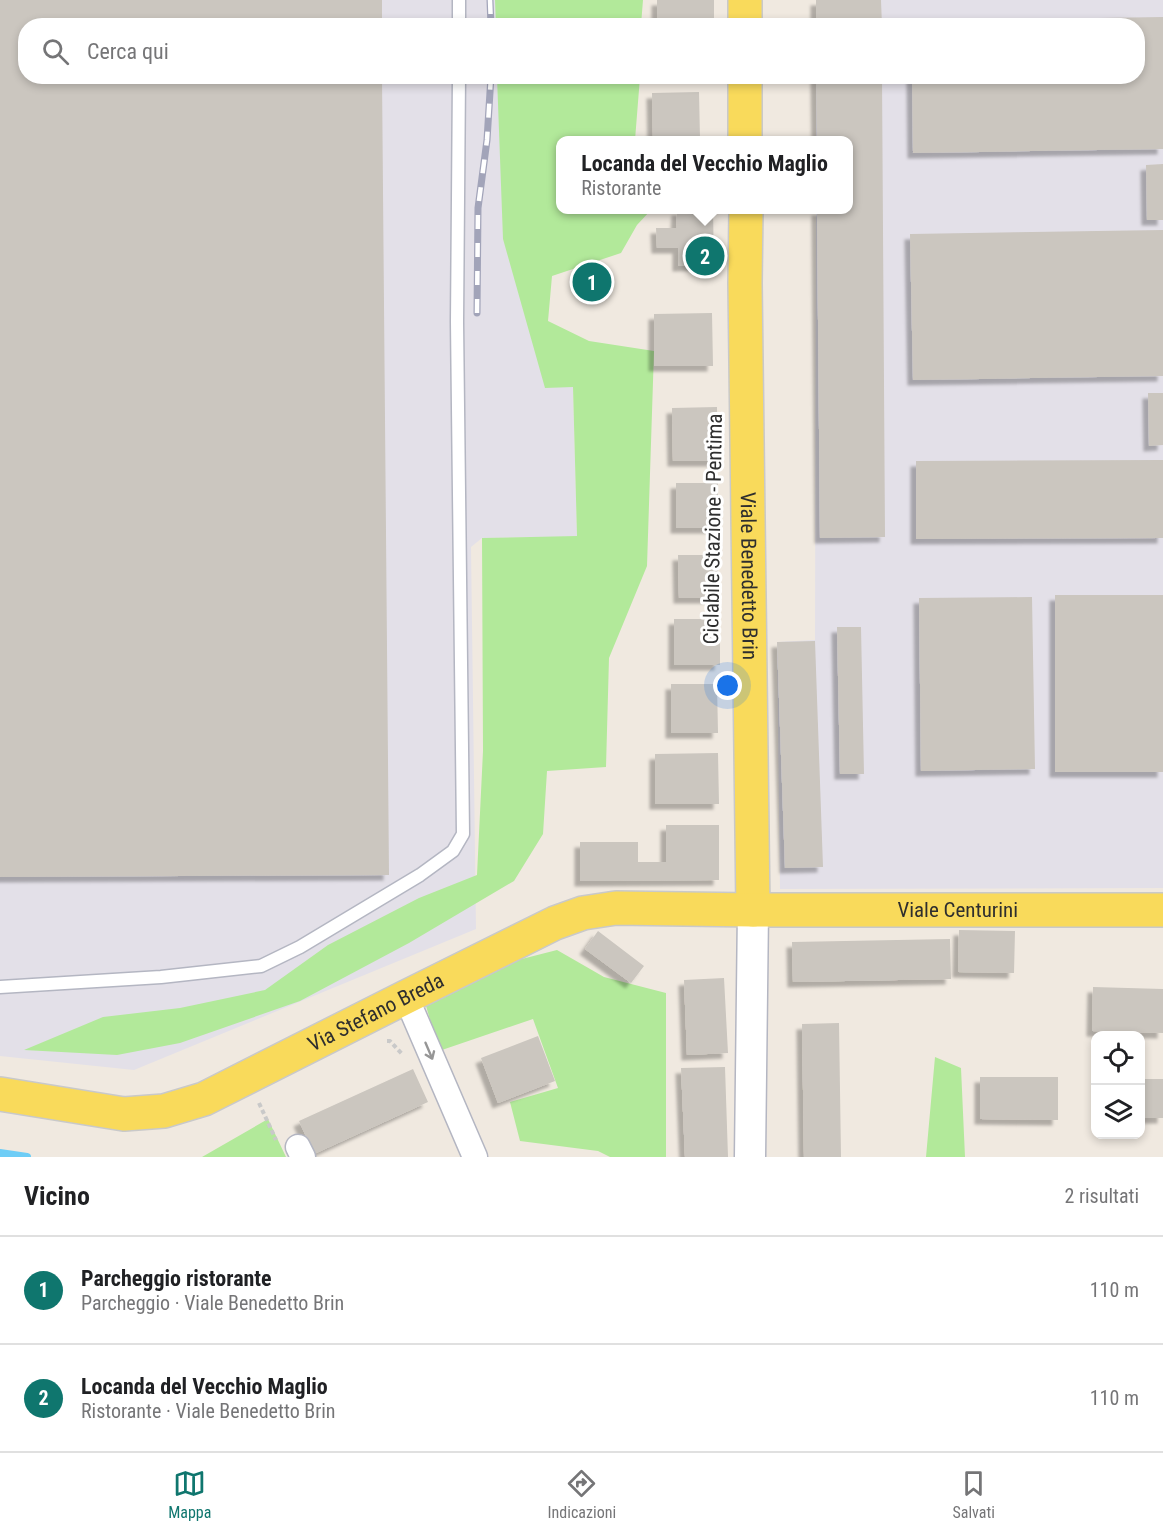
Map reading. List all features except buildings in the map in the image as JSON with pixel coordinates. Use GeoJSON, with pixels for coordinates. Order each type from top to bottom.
{"type":"FeatureCollection","features":[{"type":"Feature","properties":{"kind":"main road"},"geometry":{"type":"LineString","coordinates":[[745,0],[745,18]]}},
{"type":"Feature","properties":{"kind":"main road"},"geometry":{"type":"LineString","coordinates":[[745,84],[746,136]]}},
{"type":"Feature","properties":{"kind":"main road","name":"Viale Benedetto Brin"},"geometry":{"type":"LineString","coordinates":[[746,214],[753,910]]}},
{"type":"Feature","properties":{"kind":"main road","name":"Via Stefano Breda"},"geometry":{"type":"LineString","coordinates":[[0,1094],[124,1114],[164,1111],[204,1099],[555,923],[583,913],[615,908],[753,910]]}},
{"type":"Feature","properties":{"kind":"main road","name":"Viale Centurini"},"geometry":{"type":"LineString","coordinates":[[753,910],[1163,910]]}},
{"type":"Feature","properties":{"kind":"street","name":"Viale Benedetto Brin"},"geometry":{"type":"LineString","coordinates":[[750,1157],[753,910]]}},
{"type":"Feature","properties":{"kind":"street"},"geometry":{"type":"LineString","coordinates":[[406,997],[475,1157]]}},
{"type":"Feature","properties":{"kind":"lane"},"geometry":{"type":"LineString","coordinates":[[459,0],[459,18]]}},
{"type":"Feature","properties":{"kind":"lane"},"geometry":{"type":"LineString","coordinates":[[0,987],[161,977],[261,966],[300,947],[420,875],[453,851],[463,834],[457,322],[459,84]]}},
{"type":"Feature","properties":{"kind":"path"},"geometry":{"type":"LineString","coordinates":[[382,1042],[390,1041],[410,1062],[430,1052]]}},
{"type":"Feature","properties":{"kind":"path"},"geometry":{"type":"LineString","coordinates":[[257,1097],[293,1150]]}},
{"type":"Feature","properties":{"kind":"shaded area"},"geometry":{"type":"Polygon","coordinates":[[[0,0],[500,0],[500,18],[18,18],[18,84],[501,84],[503,239],[573,387],[577,537],[482,538],[471,547],[476,929],[134,1070],[0,1056],[0,0]]]}},
{"type":"Feature","properties":{"kind":"shaded area"},"geometry":{"type":"Polygon","coordinates":[[[816,0],[1163,0],[1163,888],[780,889],[777,642],[815,640],[816,214],[853,214],[853,136],[816,136],[816,84],[1145,84],[1145,18],[816,18],[816,0]]]}},
{"type":"Feature","properties":{"kind":"green space"},"geometry":{"type":"Polygon","coordinates":[[[495,0],[643,0],[642,18],[496,18],[495,0]]]}},
{"type":"Feature","properties":{"kind":"green space"},"geometry":{"type":"Polygon","coordinates":[[[497,84],[639,84],[635,136],[556,136],[556,214],[647,214],[637,225],[621,253],[552,276],[548,321],[589,341],[654,351],[647,566],[609,658],[606,767],[547,771],[543,834],[514,881],[409,943],[300,1001],[180,1043],[117,1055],[24,1050],[103,1017],[180,1008],[265,990],[328,945],[419,898],[477,875],[483,751],[482,538],[577,536],[573,387],[545,388],[503,239],[497,84]]]}},
{"type":"Feature","properties":{"kind":"green space"},"geometry":{"type":"Polygon","coordinates":[[[557,950],[604,977],[666,993],[666,1157],[610,1157],[598,1151],[520,1141],[510,1102],[558,1088],[533,1019],[439,1051],[420,985],[557,950]]]}},
{"type":"Feature","properties":{"kind":"green space"},"geometry":{"type":"Polygon","coordinates":[[[935,1057],[961,1068],[965,1157],[926,1157],[935,1057]]]}},
{"type":"Feature","properties":{"kind":"green space"},"geometry":{"type":"Polygon","coordinates":[[[268,1119],[286,1157],[202,1157],[268,1119]]]}},
{"type":"Feature","properties":{"kind":"waterway"},"geometry":{"type":"LineString","coordinates":[[0,1153],[27,1157]]}},
{"type":"Feature","properties":{"kind":"railway"},"geometry":{"type":"LineString","coordinates":[[490,0],[491,18]]}},
{"type":"Feature","properties":{"kind":"railway"},"geometry":{"type":"LineString","coordinates":[[477,313],[478,208],[487,140],[490,84]]}},
{"type":"Feature","properties":{"kind":"place","name":"Locanda del Vecchio Maglio"},"geometry":{"type":"Point","coordinates":[705,256]}},
{"type":"Feature","properties":{"kind":"place","name":"Parcheggio ristorante"},"geometry":{"type":"Point","coordinates":[592,282]}}]}
